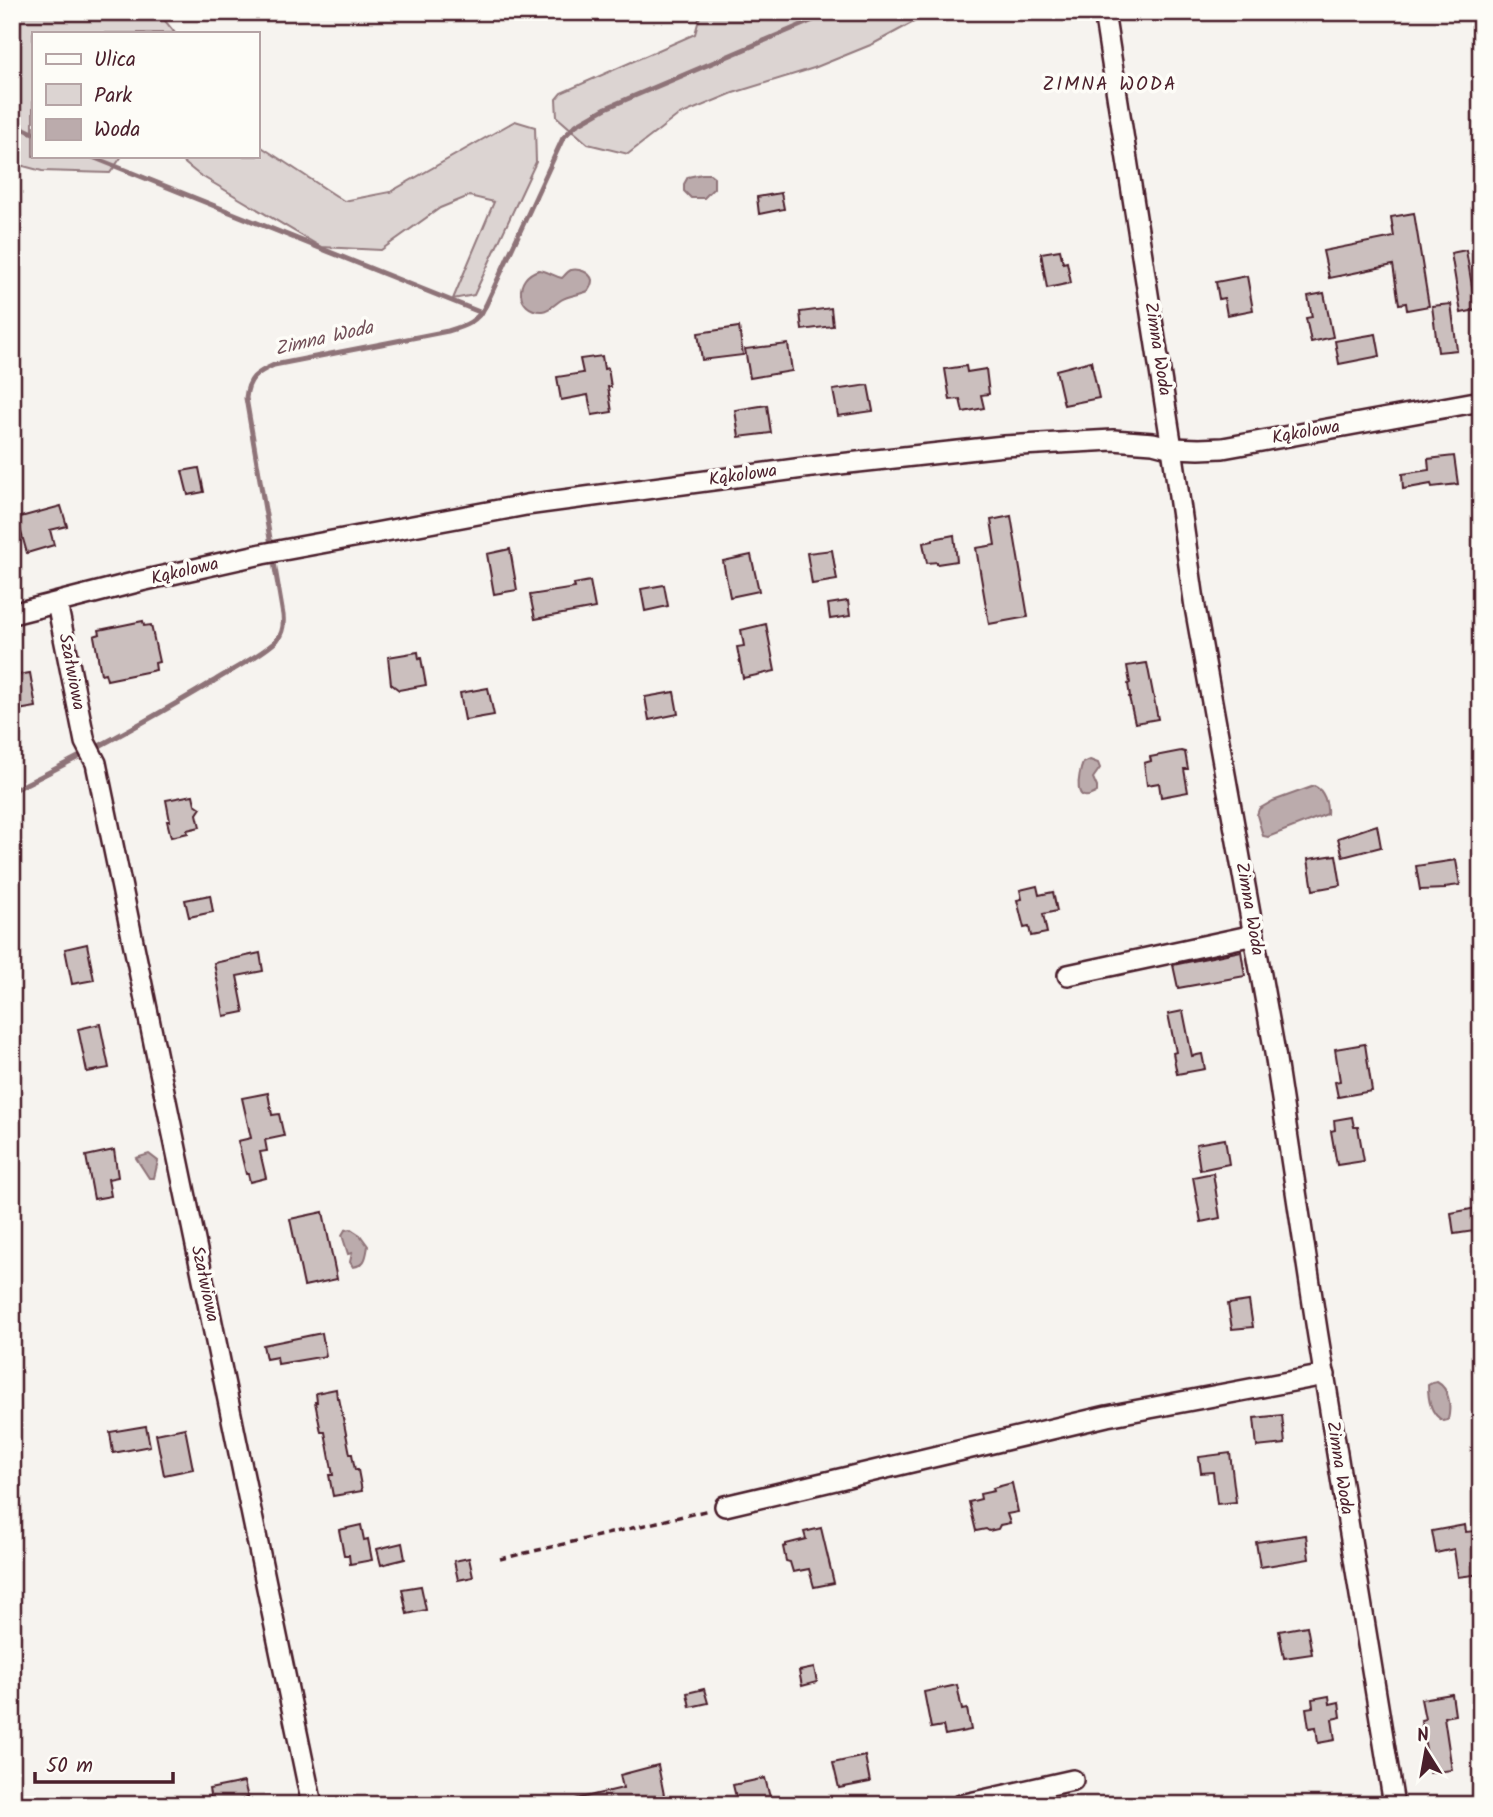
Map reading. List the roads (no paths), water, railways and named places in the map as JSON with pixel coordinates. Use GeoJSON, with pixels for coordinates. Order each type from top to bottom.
{"type":"FeatureCollection","features":[{"type":"Feature","properties":{"kind":"street","name":"Zimna Woda"},"geometry":{"type":"LineString","coordinates":[[1104,12],[1195,607],[1275,1053],[1394,1805]]}},
{"type":"Feature","properties":{"kind":"street","name":"Kąkolowa"},"geometry":{"type":"LineString","coordinates":[[12,614],[262,554],[526,505],[817,466],[1004,446],[1085,440],[1133,441],[1172,448],[1223,448],[1481,401]]}},
{"type":"Feature","properties":{"kind":"street","name":"Szałwiowa"},"geometry":{"type":"LineString","coordinates":[[57,603],[85,741],[96,763],[312,1805]]}},
{"type":"Feature","properties":{"kind":"street"},"geometry":{"type":"LineString","coordinates":[[1068,975],[1254,935]]}},
{"type":"Feature","properties":{"kind":"street"},"geometry":{"type":"LineString","coordinates":[[725,1506],[1107,1416],[1325,1375]]}},
{"type":"Feature","properties":{"kind":"street"},"geometry":{"type":"LineString","coordinates":[[961,1805],[1073,1780]]}},
{"type":"Feature","properties":{"kind":"water"},"geometry":{"type":"Polygon","coordinates":[[[702,174],[714,177],[714,188],[704,198],[691,198],[684,191],[684,184],[688,177],[702,174]]]}},
{"type":"Feature","properties":{"kind":"water"},"geometry":{"type":"Polygon","coordinates":[[[539,270],[562,278],[571,270],[580,270],[589,275],[592,283],[588,291],[564,298],[547,310],[533,310],[523,300],[522,286],[531,274],[539,270]]]}},
{"type":"Feature","properties":{"kind":"water"},"geometry":{"type":"Polygon","coordinates":[[[1090,760],[1098,763],[1100,768],[1093,778],[1097,792],[1084,796],[1079,788],[1080,775],[1083,763],[1090,760]]]}},
{"type":"Feature","properties":{"kind":"water"},"geometry":{"type":"Polygon","coordinates":[[[1314,786],[1325,798],[1327,814],[1268,837],[1263,836],[1257,815],[1259,809],[1314,786]]]}},
{"type":"Feature","properties":{"kind":"water"},"geometry":{"type":"Polygon","coordinates":[[[149,1154],[158,1161],[154,1178],[149,1178],[136,1158],[149,1154]]]}},
{"type":"Feature","properties":{"kind":"water"},"geometry":{"type":"Polygon","coordinates":[[[351,1229],[360,1235],[368,1246],[363,1262],[353,1267],[350,1262],[352,1253],[348,1254],[342,1235],[345,1230],[351,1229]]]}},
{"type":"Feature","properties":{"kind":"water"},"geometry":{"type":"Polygon","coordinates":[[[1437,1382],[1445,1389],[1448,1399],[1448,1420],[1444,1421],[1433,1411],[1429,1401],[1428,1385],[1437,1382]]]}},
{"type":"Feature","properties":{"kind":"waterway","name":"Zimna Woda"},"geometry":{"type":"LineString","coordinates":[[12,791],[164,710],[256,656],[279,637],[283,628],[283,615],[246,398],[254,377],[274,365],[448,331],[470,322],[479,316],[486,305],[563,138],[576,125],[606,108],[832,12]]}},
{"type":"Feature","properties":{"kind":"waterway"},"geometry":{"type":"LineString","coordinates":[[12,123],[32,133]]}},
{"type":"Feature","properties":{"kind":"waterway"},"geometry":{"type":"LineString","coordinates":[[95,158],[482,313]]}},
{"type":"Feature","properties":{"kind":"district","name":"ZIMNA WODA"},"geometry":{"type":"Point","coordinates":[1110,85]}}]}
